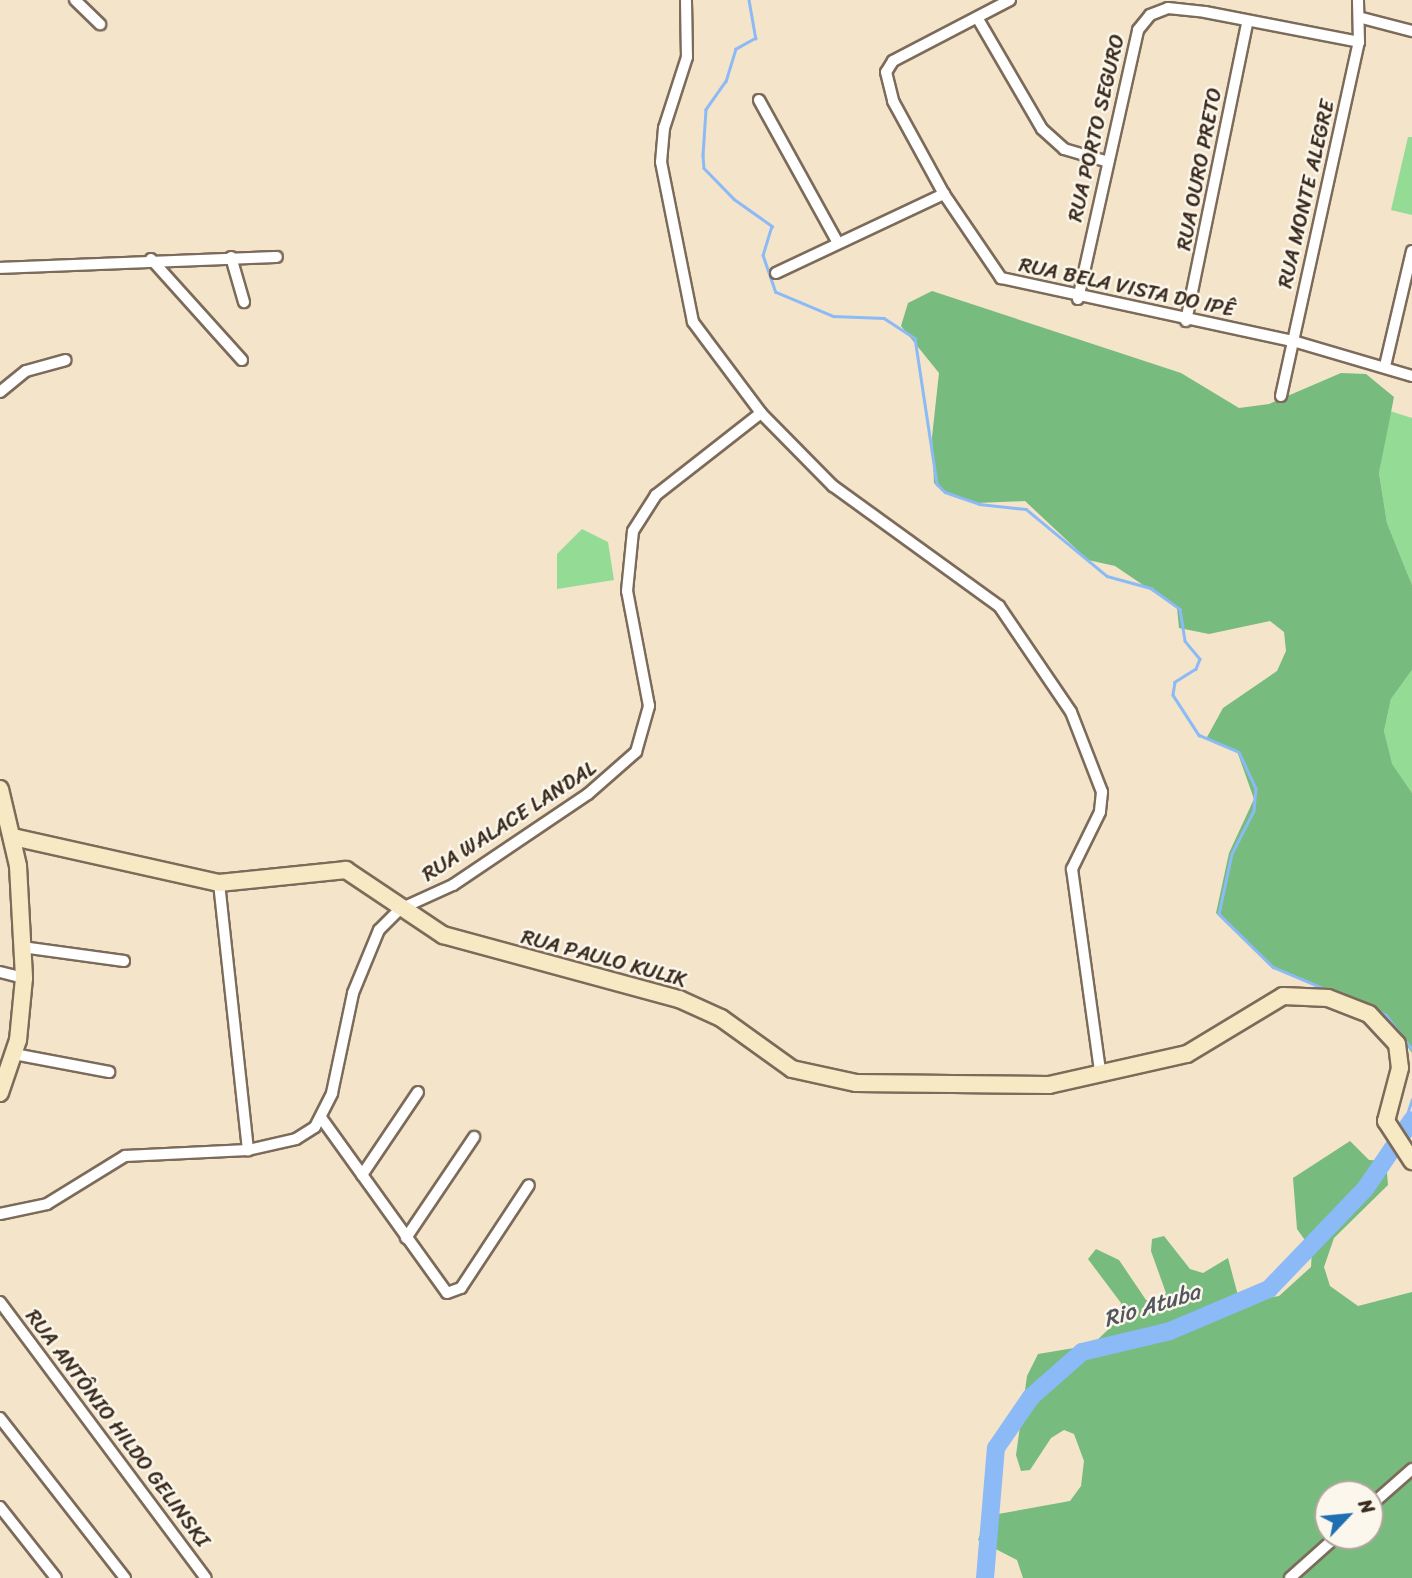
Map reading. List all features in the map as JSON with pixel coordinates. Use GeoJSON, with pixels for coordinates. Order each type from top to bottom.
{"type":"FeatureCollection","features":[{"type":"Feature","properties":{"kind":"street"},"geometry":{"type":"LineString","coordinates":[[75,0],[100,24]]}},
{"type":"Feature","properties":{"kind":"street","name":"RUA BELA VISTA DO IPÊ"},"geometry":{"type":"LineString","coordinates":[[1010,0],[893,61],[886,72],[893,102],[944,194],[1001,278],[1078,299],[1293,341],[1412,376]]}},
{"type":"Feature","properties":{"kind":"street","name":"RUA MONTE ALEGRE"},"geometry":{"type":"LineString","coordinates":[[1281,396],[1359,42],[1362,18],[1358,0]]}},
{"type":"Feature","properties":{"kind":"street"},"geometry":{"type":"LineString","coordinates":[[686,1],[687,57],[662,145],[671,220],[693,322],[761,414],[864,513],[986,594],[1044,666],[1081,730],[1102,792],[1100,812],[1072,869],[1100,1072]]}},
{"type":"Feature","properties":{"kind":"street","name":"RUA PORTO SEGURO"},"geometry":{"type":"LineString","coordinates":[[1078,299],[1105,161],[1138,30],[1150,15],[1168,8],[1359,42]]}},
{"type":"Feature","properties":{"kind":"street"},"geometry":{"type":"LineString","coordinates":[[1362,18],[1412,31]]}},
{"type":"Feature","properties":{"kind":"street"},"geometry":{"type":"LineString","coordinates":[[978,19],[1042,129],[1064,149],[1105,161]]}},
{"type":"Feature","properties":{"kind":"street","name":"RUA OURO PRETO"},"geometry":{"type":"LineString","coordinates":[[1186,321],[1247,24]]}},
{"type":"Feature","properties":{"kind":"street"},"geometry":{"type":"LineString","coordinates":[[759,100],[838,243]]}},
{"type":"Feature","properties":{"kind":"street"},"geometry":{"type":"LineString","coordinates":[[776,273],[944,194]]}},
{"type":"Feature","properties":{"kind":"street"},"geometry":{"type":"LineString","coordinates":[[1385,366],[1412,251]]}},
{"type":"Feature","properties":{"kind":"street"},"geometry":{"type":"LineString","coordinates":[[231,257],[244,302]]}},
{"type":"Feature","properties":{"kind":"street"},"geometry":{"type":"LineString","coordinates":[[0,268],[151,259],[277,257]]}},
{"type":"Feature","properties":{"kind":"street"},"geometry":{"type":"LineString","coordinates":[[169,279],[177,258]]}},
{"type":"Feature","properties":{"kind":"street"},"geometry":{"type":"LineString","coordinates":[[151,259],[242,360]]}},
{"type":"Feature","properties":{"kind":"street"},"geometry":{"type":"LineString","coordinates":[[0,392],[26,371],[66,360]]}},
{"type":"Feature","properties":{"kind":"street","name":"RUA WALACE LANDAL"},"geometry":{"type":"LineString","coordinates":[[322,1119],[359,976],[379,929],[400,909],[453,885],[604,783],[636,752],[649,706],[628,591],[633,531],[656,495],[761,414]]}},
{"type":"Feature","properties":{"kind":"street"},"geometry":{"type":"LineString","coordinates":[[0,789],[22,947],[23,978],[14,1054],[0,1093]]}},
{"type":"Feature","properties":{"kind":"street","name":"RUA PAULO KULIK"},"geometry":{"type":"LineString","coordinates":[[7,835],[219,883],[346,870],[400,909],[453,938],[679,999],[721,1017],[771,1057],[803,1073],[935,1088],[1041,1086],[1187,1055],[1271,1001],[1311,994],[1359,1008],[1391,1033],[1400,1068],[1387,1115],[1391,1132],[1412,1161]]}},
{"type":"Feature","properties":{"kind":"street"},"geometry":{"type":"LineString","coordinates":[[219,883],[248,1150]]}},
{"type":"Feature","properties":{"kind":"street"},"geometry":{"type":"LineString","coordinates":[[22,947],[124,961]]}},
{"type":"Feature","properties":{"kind":"street"},"geometry":{"type":"LineString","coordinates":[[0,972],[23,978]]}},
{"type":"Feature","properties":{"kind":"street"},"geometry":{"type":"LineString","coordinates":[[14,1054],[109,1072]]}},
{"type":"Feature","properties":{"kind":"street"},"geometry":{"type":"LineString","coordinates":[[362,1175],[418,1092]]}},
{"type":"Feature","properties":{"kind":"street"},"geometry":{"type":"LineString","coordinates":[[0,1214],[37,1209],[125,1156],[248,1150],[296,1139],[322,1119],[443,1290],[458,1292],[529,1185]]}},
{"type":"Feature","properties":{"kind":"street"},"geometry":{"type":"LineString","coordinates":[[407,1238],[474,1137]]}},
{"type":"Feature","properties":{"kind":"street","name":"RUA ANTÔNIO HILDO GELINSKI"},"geometry":{"type":"LineString","coordinates":[[0,1302],[206,1578]]}},
{"type":"Feature","properties":{"kind":"street"},"geometry":{"type":"LineString","coordinates":[[0,1418],[125,1578]]}},
{"type":"Feature","properties":{"kind":"street"},"geometry":{"type":"LineString","coordinates":[[1384,1494],[1412,1469]]}},
{"type":"Feature","properties":{"kind":"street"},"geometry":{"type":"LineString","coordinates":[[0,1507],[56,1578]]}},
{"type":"Feature","properties":{"kind":"street"},"geometry":{"type":"LineString","coordinates":[[1290,1578],[1321,1550]]}},
{"type":"Feature","properties":{"kind":"green space"},"geometry":{"type":"Polygon","coordinates":[[[1408,137],[1412,137],[1412,215],[1391,210],[1408,137]]]}},
{"type":"Feature","properties":{"kind":"green space"},"geometry":{"type":"Polygon","coordinates":[[[932,291],[1181,373],[1239,408],[1269,404],[1341,373],[1366,374],[1394,397],[1379,473],[1387,523],[1412,585],[1412,670],[1391,699],[1384,731],[1392,764],[1412,793],[1412,1053],[1384,1014],[1270,966],[1216,913],[1229,853],[1254,799],[1237,751],[1206,739],[1223,708],[1277,671],[1286,651],[1284,632],[1270,621],[1209,634],[1179,628],[1177,608],[1115,566],[1088,560],[1025,501],[977,503],[942,491],[934,483],[932,437],[939,373],[901,326],[908,303],[932,291]]]}},
{"type":"Feature","properties":{"kind":"green space"},"geometry":{"type":"Polygon","coordinates":[[[1390,411],[1412,418],[1412,585],[1387,523],[1379,473],[1390,411]]]}},
{"type":"Feature","properties":{"kind":"green space"},"geometry":{"type":"Polygon","coordinates":[[[582,529],[608,542],[614,580],[557,589],[557,554],[582,529]]]}},
{"type":"Feature","properties":{"kind":"green space"},"geometry":{"type":"Polygon","coordinates":[[[1412,670],[1412,793],[1391,764],[1384,731],[1391,699],[1412,670]]]}},
{"type":"Feature","properties":{"kind":"green space"},"geometry":{"type":"Polygon","coordinates":[[[1350,1141],[1369,1160],[1386,1161],[1388,1185],[1334,1238],[1324,1267],[1330,1286],[1358,1306],[1412,1292],[1412,1578],[1023,1578],[1017,1560],[978,1540],[987,1516],[1070,1501],[1081,1486],[1084,1461],[1074,1434],[1064,1430],[1051,1438],[1030,1470],[1021,1471],[1016,1455],[1027,1376],[1038,1354],[1092,1345],[1116,1322],[1121,1303],[1088,1259],[1096,1249],[1119,1260],[1146,1300],[1159,1301],[1166,1293],[1151,1251],[1152,1239],[1164,1236],[1190,1269],[1203,1273],[1228,1258],[1240,1303],[1279,1296],[1311,1267],[1312,1250],[1297,1229],[1293,1178],[1350,1141]]]}},
{"type":"Feature","properties":{"kind":"waterway"},"geometry":{"type":"LineString","coordinates":[[749,0],[756,38],[736,49],[726,81],[706,110],[704,168],[734,199],[772,226],[763,255],[776,292],[833,316],[884,318],[915,338],[937,484],[945,492],[979,504],[1026,509],[1107,576],[1151,588],[1180,609],[1185,641],[1200,659],[1196,669],[1175,682],[1173,695],[1199,735],[1239,752],[1256,788],[1254,811],[1232,854],[1219,914],[1273,967],[1330,991]]}},
{"type":"Feature","properties":{"kind":"waterway"},"geometry":{"type":"LineString","coordinates":[[1346,997],[1386,1015],[1412,1049]]}},
{"type":"Feature","properties":{"kind":"waterway"},"geometry":{"type":"LineString","coordinates":[[1401,1133],[1412,1100]]}},
{"type":"Feature","properties":{"kind":"waterway","name":"Rio Atuba"},"geometry":{"type":"LineString","coordinates":[[985,1578],[996,1448],[1031,1397],[1082,1352],[1170,1331],[1269,1289],[1365,1189],[1412,1120]]}}]}
